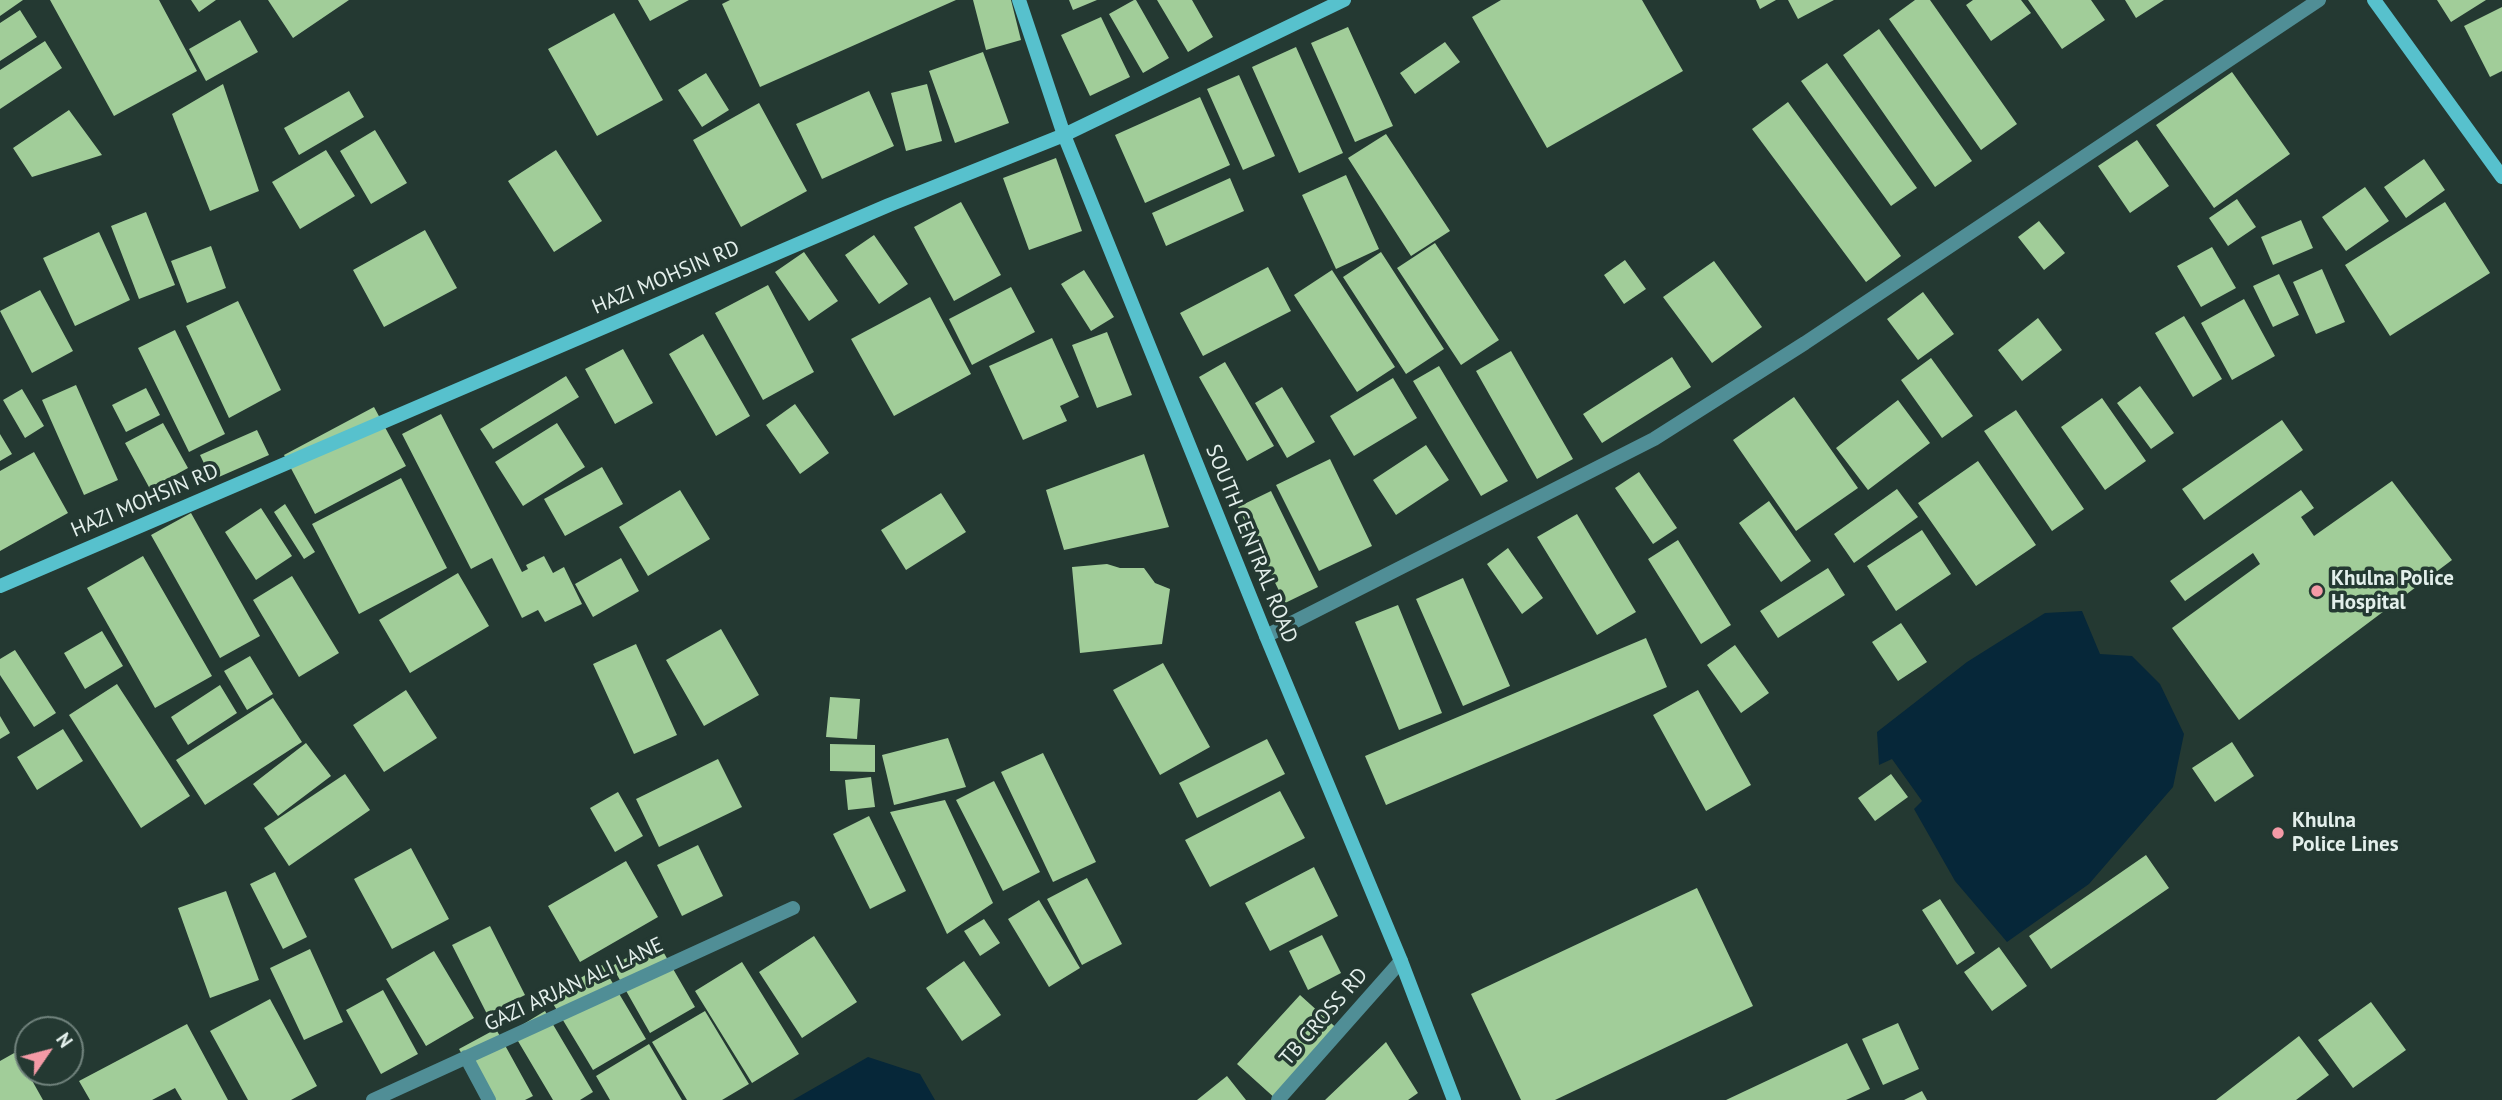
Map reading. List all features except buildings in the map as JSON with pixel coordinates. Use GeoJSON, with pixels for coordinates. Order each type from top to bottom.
{"type":"FeatureCollection","features":[{"type":"Feature","properties":{"kind":"street","name":"SOUTH CENTRAL ROAD"},"geometry":{"type":"LineString","coordinates":[[1019,0],[1064,135],[1266,636],[1401,961],[1454,1100]]}},
{"type":"Feature","properties":{"kind":"street","name":"HAZI MOHSIN RD"},"geometry":{"type":"LineString","coordinates":[[0,586],[889,205],[1064,135],[1344,0]]}},
{"type":"Feature","properties":{"kind":"street"},"geometry":{"type":"LineString","coordinates":[[1266,636],[1654,439],[1805,343],[2319,0]]}},
{"type":"Feature","properties":{"kind":"street"},"geometry":{"type":"LineString","coordinates":[[2374,0],[2502,177]]}},
{"type":"Feature","properties":{"kind":"street","name":"GAZI ARJAN ALI LANE"},"geometry":{"type":"LineString","coordinates":[[373,1100],[793,908]]}},
{"type":"Feature","properties":{"kind":"street","name":"TB CROSS RD"},"geometry":{"type":"LineString","coordinates":[[1278,1100],[1401,961]]}},
{"type":"Feature","properties":{"kind":"street"},"geometry":{"type":"LineString","coordinates":[[466,1057],[489,1100]]}},
{"type":"Feature","properties":{"kind":"water"},"geometry":{"type":"Polygon","coordinates":[[[2082,611],[2100,654],[2132,656],[2160,684],[2184,734],[2173,787],[2089,884],[2007,942],[1955,881],[1914,809],[1922,801],[1892,759],[1879,765],[1877,732],[1967,662],[2045,613],[2082,611]]]}},
{"type":"Feature","properties":{"kind":"water"},"geometry":{"type":"Polygon","coordinates":[[[868,1057],[920,1074],[935,1100],[793,1100],[868,1057]]]}},
{"type":"Feature","properties":{"kind":"place","name":"Khulna Police Hospital"},"geometry":{"type":"Point","coordinates":[2317,591]}},
{"type":"Feature","properties":{"kind":"place","name":"Khulna Police Lines"},"geometry":{"type":"Point","coordinates":[2278,833]}}]}
